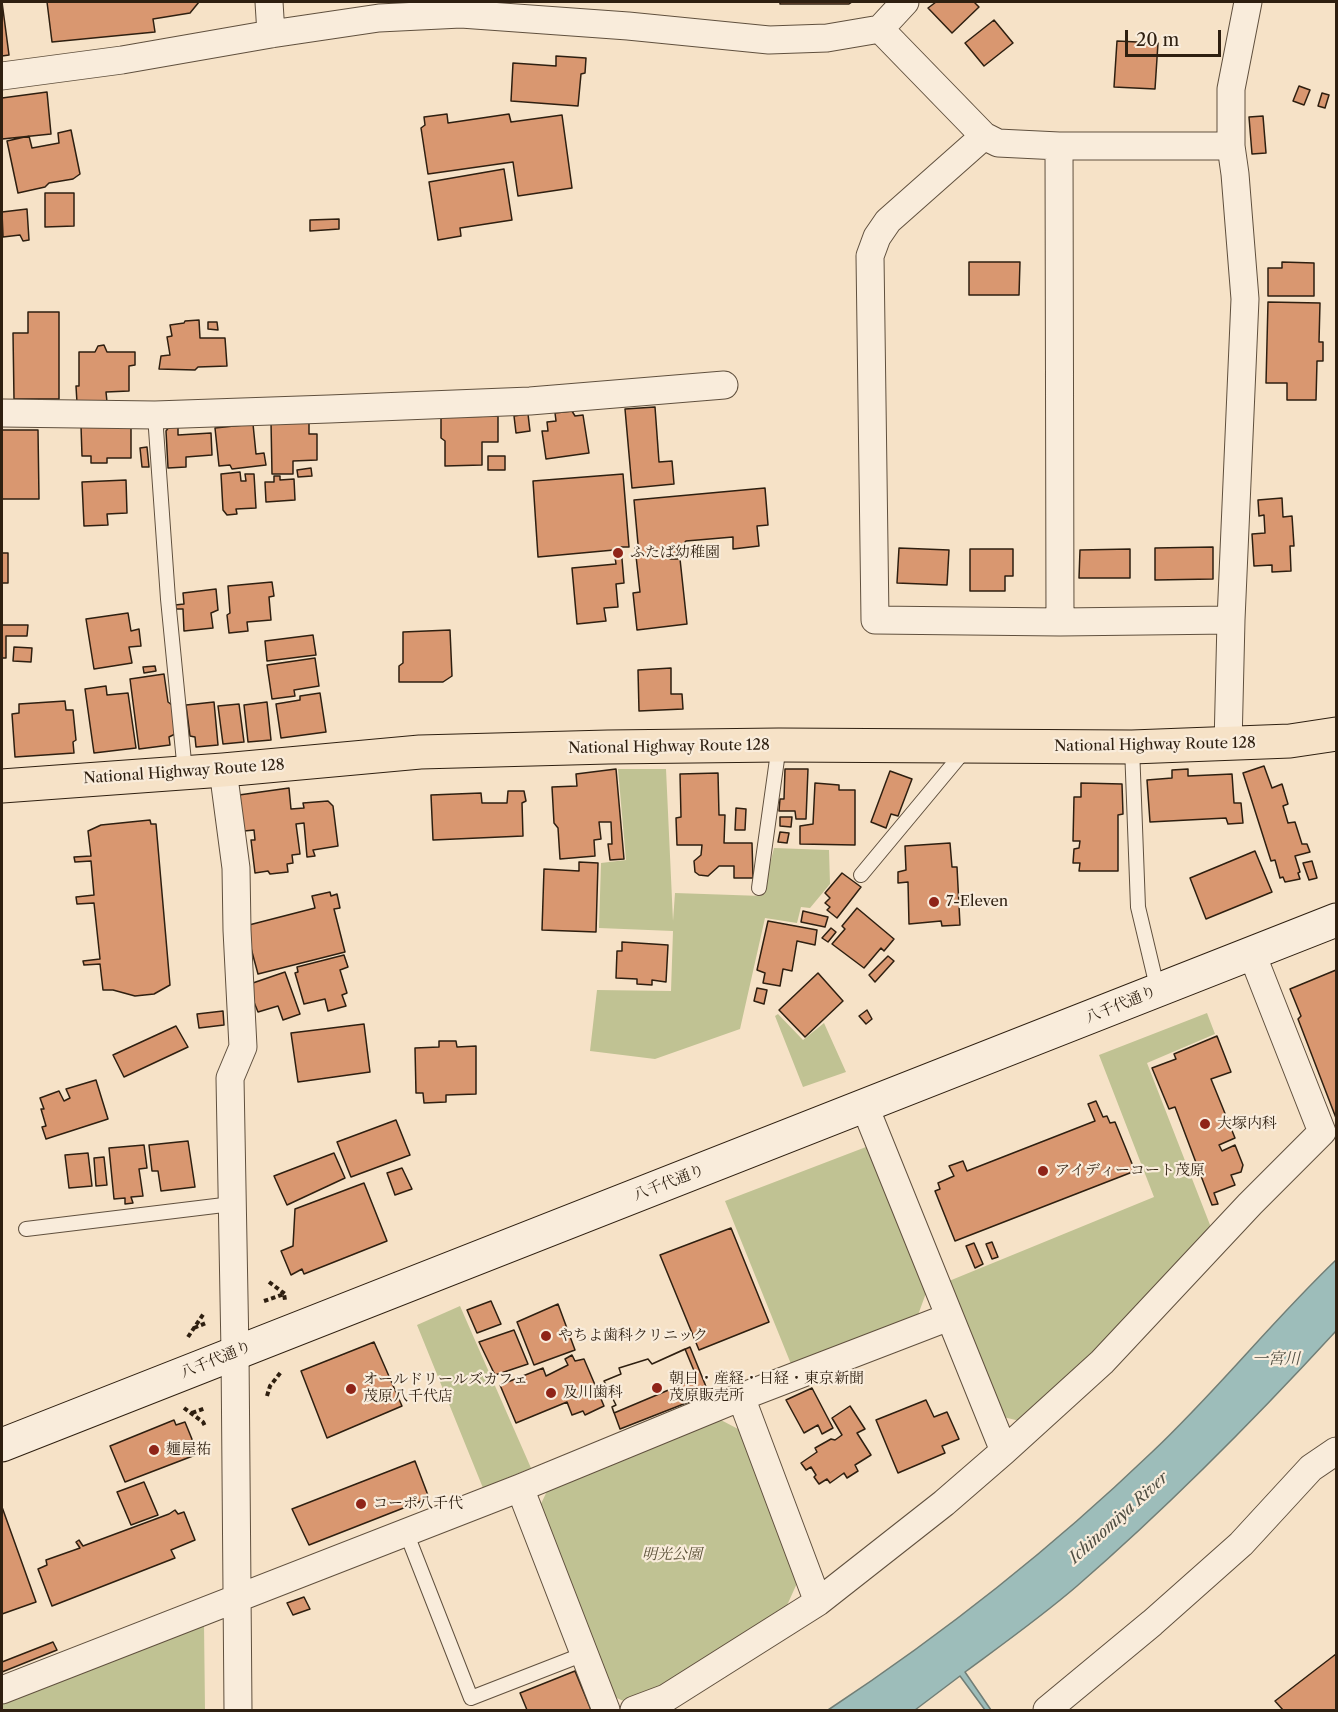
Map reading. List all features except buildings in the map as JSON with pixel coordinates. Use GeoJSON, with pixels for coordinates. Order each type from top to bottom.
{"type":"FeatureCollection","features":[{"type":"Feature","properties":{"kind":"highway","name":"National Highway Route 128"},"geometry":{"type":"LineString","coordinates":[[2,786],[223,770],[420,752],[778,745],[1132,747],[1228,745],[1290,741],[1336,734]]}},
{"type":"Feature","properties":{"kind":"street"},"geometry":{"type":"LineString","coordinates":[[269,2],[271,34]]}},
{"type":"Feature","properties":{"kind":"street"},"geometry":{"type":"LineString","coordinates":[[2,76],[122,60],[271,34],[461,8],[769,40],[828,38],[880,28],[905,2]]}},
{"type":"Feature","properties":{"kind":"street"},"geometry":{"type":"LineString","coordinates":[[1228,745],[1245,299],[1231,146],[1231,89],[1248,2]]}},
{"type":"Feature","properties":{"kind":"street"},"geometry":{"type":"LineString","coordinates":[[880,28],[984,136],[998,143],[1059,146],[1231,146]]}},
{"type":"Feature","properties":{"kind":"street"},"geometry":{"type":"LineString","coordinates":[[984,136],[888,221],[877,237],[870,256],[875,620],[1060,622],[1231,620]]}},
{"type":"Feature","properties":{"kind":"street"},"geometry":{"type":"LineString","coordinates":[[1059,146],[1060,622]]}},
{"type":"Feature","properties":{"kind":"street"},"geometry":{"type":"LineString","coordinates":[[2,414],[154,415],[531,401],[724,385]]}},
{"type":"Feature","properties":{"kind":"street"},"geometry":{"type":"LineString","coordinates":[[223,770],[236,868],[243,1047],[230,1078],[238,1710]]}},
{"type":"Feature","properties":{"kind":"street","name":"八千代通り"},"geometry":{"type":"LineString","coordinates":[[2,1445],[1336,921]]}},
{"type":"Feature","properties":{"kind":"street"},"geometry":{"type":"LineString","coordinates":[[634,1710],[666,1698],[818,1602],[944,1503],[1102,1362],[1242,1212],[1322,1132],[1252,954]]}},
{"type":"Feature","properties":{"kind":"street"},"geometry":{"type":"LineString","coordinates":[[865,1107],[1004,1451]]}},
{"type":"Feature","properties":{"kind":"street"},"geometry":{"type":"LineString","coordinates":[[2,1690],[520,1488],[741,1397],[949,1317]]}},
{"type":"Feature","properties":{"kind":"street"},"geometry":{"type":"LineString","coordinates":[[741,1397],[818,1602]]}},
{"type":"Feature","properties":{"kind":"street"},"geometry":{"type":"LineString","coordinates":[[1047,1710],[1152,1623],[1232,1552],[1311,1468],[1336,1451]]}},
{"type":"Feature","properties":{"kind":"street"},"geometry":{"type":"LineString","coordinates":[[520,1488],[606,1710]]}},
{"type":"Feature","properties":{"kind":"lane"},"geometry":{"type":"LineString","coordinates":[[154,415],[168,599],[185,772]]}},
{"type":"Feature","properties":{"kind":"lane"},"geometry":{"type":"LineString","coordinates":[[759,888],[778,745]]}},
{"type":"Feature","properties":{"kind":"lane"},"geometry":{"type":"LineString","coordinates":[[861,875],[967,747]]}},
{"type":"Feature","properties":{"kind":"lane"},"geometry":{"type":"LineString","coordinates":[[1132,747],[1138,907],[1158,991]]}},
{"type":"Feature","properties":{"kind":"lane"},"geometry":{"type":"LineString","coordinates":[[26,1229],[232,1204]]}},
{"type":"Feature","properties":{"kind":"lane"},"geometry":{"type":"LineString","coordinates":[[406,1532],[471,1698],[584,1654]]}},
{"type":"Feature","properties":{"kind":"path"},"geometry":{"type":"LineString","coordinates":[[269,1282],[284,1294],[294,1297]]}},
{"type":"Feature","properties":{"kind":"path"},"geometry":{"type":"LineString","coordinates":[[184,1342],[207,1309]]}},
{"type":"Feature","properties":{"kind":"path"},"geometry":{"type":"LineString","coordinates":[[264,1403],[270,1386],[281,1371],[288,1366]]}},
{"type":"Feature","properties":{"kind":"path"},"geometry":{"type":"LineString","coordinates":[[177,1408],[184,1408],[192,1413],[203,1422],[206,1429]]}},
{"type":"Feature","properties":{"kind":"green space"},"geometry":{"type":"Polygon","coordinates":[[[618,769],[666,769],[673,921],[675,893],[762,896],[774,848],[829,850],[830,884],[810,908],[801,907],[797,923],[765,918],[740,1029],[655,1059],[590,1051],[597,990],[671,991],[673,931],[599,928],[601,863],[626,860],[618,769]]]}},
{"type":"Feature","properties":{"kind":"green space"},"geometry":{"type":"Polygon","coordinates":[[[1207,1013],[1215,1034],[1147,1063],[1212,1230],[1122,1327],[1020,1421],[1003,1417],[949,1281],[1154,1197],[1099,1055],[1207,1013]]]}},
{"type":"Feature","properties":{"kind":"green space"},"geometry":{"type":"Polygon","coordinates":[[[778,1014],[803,1040],[824,1023],[846,1072],[803,1087],[775,1016],[778,1014]]]}},
{"type":"Feature","properties":{"kind":"green space"},"geometry":{"type":"Polygon","coordinates":[[[866,1147],[926,1293],[918,1315],[791,1364],[725,1201],[866,1147]]]}},
{"type":"Feature","properties":{"kind":"green space"},"geometry":{"type":"Polygon","coordinates":[[[460,1306],[531,1468],[483,1488],[417,1325],[460,1306]]]}},
{"type":"Feature","properties":{"kind":"green space","name":"明光公園"},"geometry":{"type":"Polygon","coordinates":[[[719,1419],[740,1430],[798,1581],[784,1612],[661,1689],[628,1703],[610,1695],[538,1510],[549,1487],[719,1419]]]}},
{"type":"Feature","properties":{"kind":"green space"},"geometry":{"type":"Polygon","coordinates":[[[204,1624],[205,1710],[2,1710],[2,1702],[204,1624]]]}},
{"type":"Feature","properties":{"kind":"water","name":"一宮川"},"geometry":{"type":"Polygon","coordinates":[[[1336,1260],[1336,1331],[1178,1494],[1111,1556],[1022,1630],[965,1672],[991,1710],[985,1710],[960,1676],[915,1710],[828,1710],[954,1621],[1075,1523],[1175,1430],[1289,1307],[1336,1260]]]}},
{"type":"Feature","properties":{"kind":"place","name":"ふたば幼稚園"},"geometry":{"type":"Point","coordinates":[618,553]}},
{"type":"Feature","properties":{"kind":"place","name":"7-Eleven"},"geometry":{"type":"Point","coordinates":[934,902]}},
{"type":"Feature","properties":{"kind":"place","name":"大塚内科"},"geometry":{"type":"Point","coordinates":[1205,1124]}},
{"type":"Feature","properties":{"kind":"place","name":"アイディーコート茂原"},"geometry":{"type":"Point","coordinates":[1043,1171]}},
{"type":"Feature","properties":{"kind":"place","name":"やちよ歯科クリニック"},"geometry":{"type":"Point","coordinates":[546,1336]}},
{"type":"Feature","properties":{"kind":"place","name":"朝日・産経・日経・東京新聞 茂原販売所"},"geometry":{"type":"Point","coordinates":[657,1388]}},
{"type":"Feature","properties":{"kind":"place","name":"オールドリールズカフェ 茂原八千代店"},"geometry":{"type":"Point","coordinates":[351,1389]}},
{"type":"Feature","properties":{"kind":"place","name":"及川歯科"},"geometry":{"type":"Point","coordinates":[551,1393]}},
{"type":"Feature","properties":{"kind":"place","name":"麺屋祐"},"geometry":{"type":"Point","coordinates":[154,1450]}},
{"type":"Feature","properties":{"kind":"place","name":"コーポ八千代"},"geometry":{"type":"Point","coordinates":[361,1504]}},
{"type":"Feature","properties":{"kind":"water label","name":"Ichinomiya River"},"geometry":{"type":"Point","coordinates":[1119,1518]}}]}
